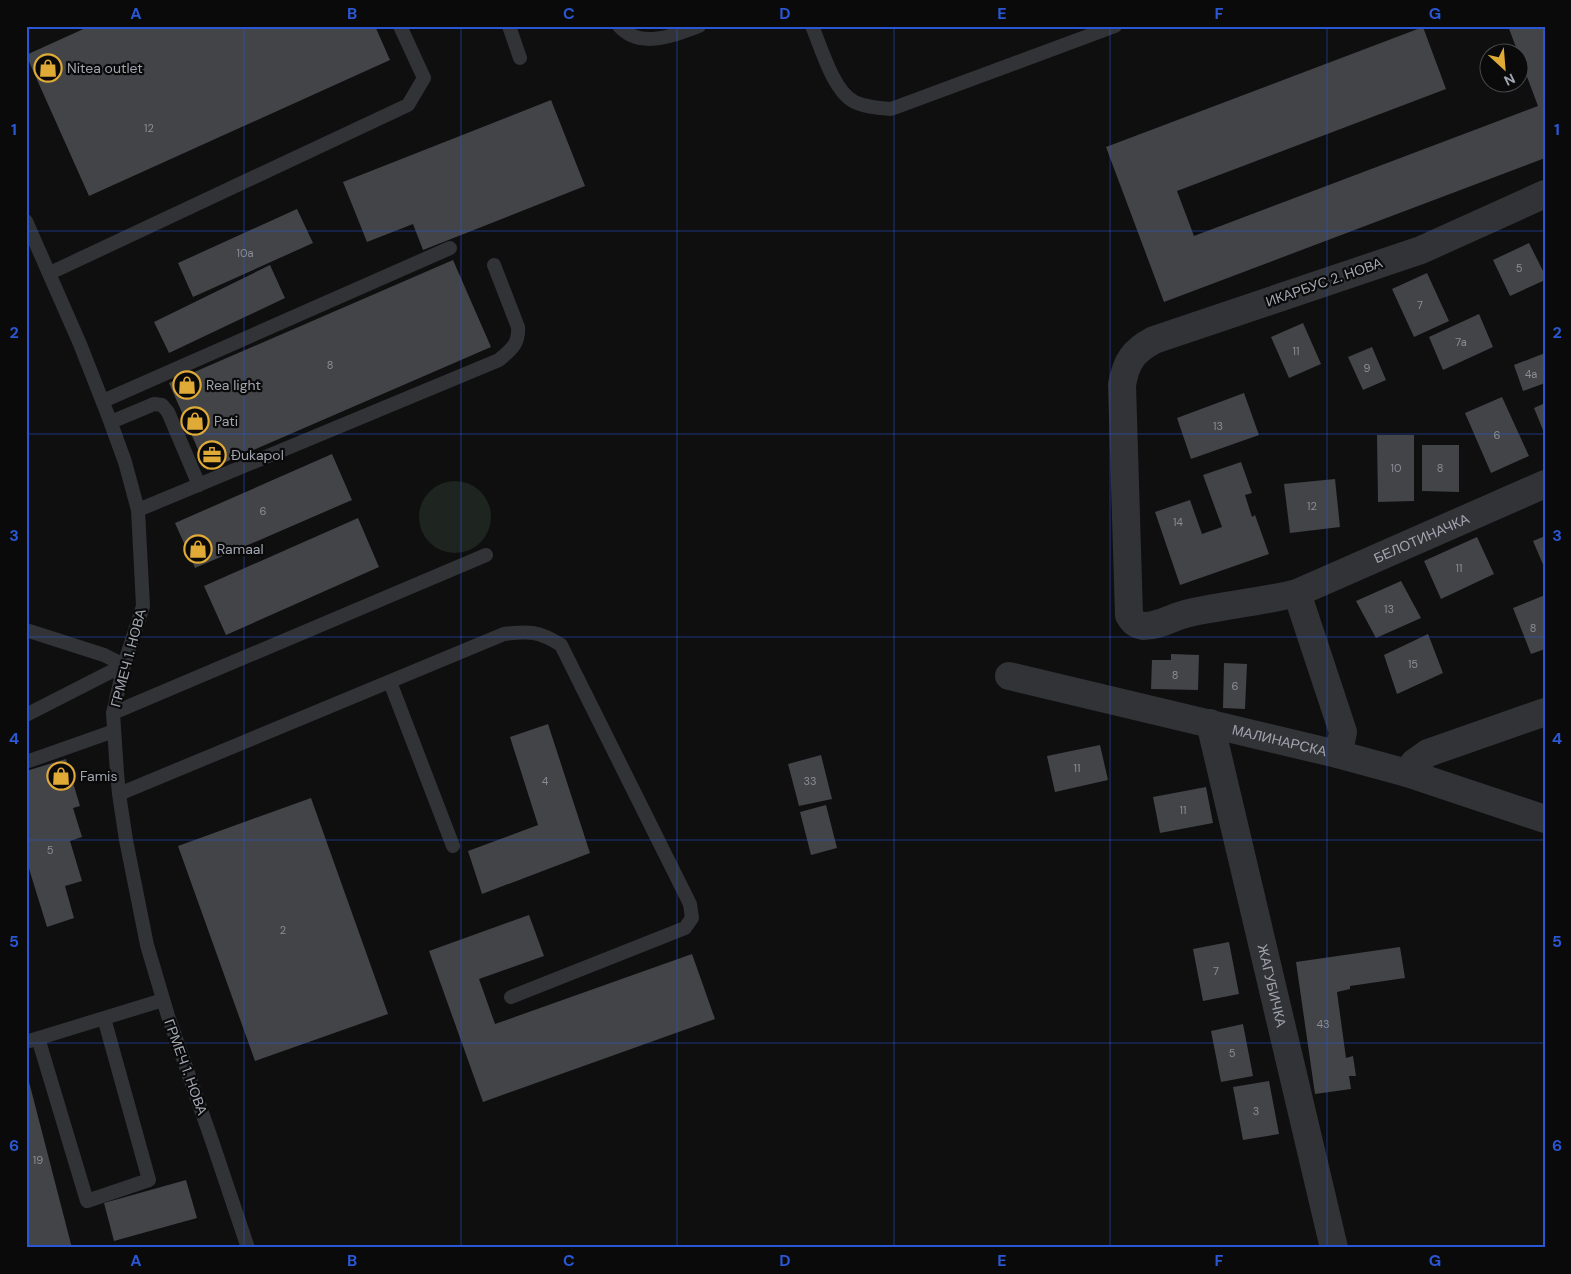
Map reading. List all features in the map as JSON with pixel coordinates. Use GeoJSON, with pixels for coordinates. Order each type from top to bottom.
{"type":"FeatureCollection","features":[{"type":"Feature","properties":{"kind":"street","name":"ИКАРБУС 2. НОВА"},"geometry":{"type":"LineString","coordinates":[[1140,625],[1134,623],[1129,616],[1122,385],[1124,369],[1131,357],[1142,346],[1154,340],[1420,250],[1545,194]]}},
{"type":"Feature","properties":{"kind":"street","name":"БЕЛОТИНАЧКА"},"geometry":{"type":"LineString","coordinates":[[1140,625],[1154,625],[1188,613],[1297,593],[1545,484]]}},
{"type":"Feature","properties":{"kind":"street"},"geometry":{"type":"LineString","coordinates":[[1297,593],[1343,732],[1337,754]]}},
{"type":"Feature","properties":{"kind":"street","name":"МАЛИНАРСКА"},"geometry":{"type":"LineString","coordinates":[[1009,676],[1337,754],[1408,773],[1545,819]]}},
{"type":"Feature","properties":{"kind":"street"},"geometry":{"type":"LineString","coordinates":[[1408,773],[1414,763],[1428,753],[1545,712]]}},
{"type":"Feature","properties":{"kind":"street","name":"ЖАГУБИЧКА"},"geometry":{"type":"LineString","coordinates":[[1210,723],[1334,1248]]}},
{"type":"Feature","properties":{"kind":"lane"},"geometry":{"type":"LineString","coordinates":[[50,273],[408,105],[424,78],[400,26]]}},
{"type":"Feature","properties":{"kind":"lane"},"geometry":{"type":"LineString","coordinates":[[509,26],[520,58]]}},
{"type":"Feature","properties":{"kind":"lane"},"geometry":{"type":"LineString","coordinates":[[619,26],[623,31],[637,38],[655,39],[700,26]]}},
{"type":"Feature","properties":{"kind":"lane"},"geometry":{"type":"LineString","coordinates":[[812,26],[836,84],[852,101],[870,107],[891,109],[1115,26]]}},
{"type":"Feature","properties":{"kind":"lane","name":"ГРМЕЧ 1. НОВА"},"geometry":{"type":"LineString","coordinates":[[26,221],[50,273],[103,401],[125,462],[138,510],[143,606],[124,665],[113,713],[119,794],[126,840],[147,945],[163,1000],[248,1248]]}},
{"type":"Feature","properties":{"kind":"lane"},"geometry":{"type":"LineString","coordinates":[[103,401],[450,248]]}},
{"type":"Feature","properties":{"kind":"lane"},"geometry":{"type":"LineString","coordinates":[[138,510],[499,360],[513,348],[518,336],[518,327],[494,264]]}},
{"type":"Feature","properties":{"kind":"lane"},"geometry":{"type":"LineString","coordinates":[[111,422],[154,404],[162,405],[168,412],[199,484]]}},
{"type":"Feature","properties":{"kind":"lane"},"geometry":{"type":"LineString","coordinates":[[113,713],[486,556]]}},
{"type":"Feature","properties":{"kind":"lane"},"geometry":{"type":"LineString","coordinates":[[26,630],[104,655],[124,665]]}},
{"type":"Feature","properties":{"kind":"lane"},"geometry":{"type":"LineString","coordinates":[[119,794],[504,634],[526,632],[547,636],[562,645],[690,904],[692,918],[685,928],[511,997]]}},
{"type":"Feature","properties":{"kind":"lane"},"geometry":{"type":"LineString","coordinates":[[26,715],[124,665]]}},
{"type":"Feature","properties":{"kind":"lane"},"geometry":{"type":"LineString","coordinates":[[390,682],[453,846]]}},
{"type":"Feature","properties":{"kind":"lane"},"geometry":{"type":"LineString","coordinates":[[26,762],[114,731]]}},
{"type":"Feature","properties":{"kind":"lane"},"geometry":{"type":"LineString","coordinates":[[104,1018],[149,1180],[87,1201],[32,1040],[104,1018],[163,1000]]}},
{"type":"Feature","properties":{"kind":"shaded area"},"geometry":{"type":"Polygon","coordinates":[[[455,481],[469,484],[481,491],[488,503],[491,517],[488,531],[481,543],[469,550],[455,553],[441,550],[429,543],[422,531],[419,517],[422,503],[429,491],[441,484],[455,481]]]}},
{"type":"Feature","properties":{"kind":"building"},"geometry":{"type":"Polygon","coordinates":[[[90,26],[375,26],[390,60],[89,196],[26,55],[90,26]]]}},
{"type":"Feature","properties":{"kind":"building"},"geometry":{"type":"Polygon","coordinates":[[[1508,26],[1545,26],[1545,158],[1164,302],[1106,147],[1423,27],[1446,89],[1177,191],[1194,236],[1538,106],[1528,79],[1528,42],[1514,42],[1508,26]]]}},
{"type":"Feature","properties":{"kind":"building"},"geometry":{"type":"Polygon","coordinates":[[[551,100],[585,186],[423,250],[413,224],[367,242],[343,182],[551,100]]]}},
{"type":"Feature","properties":{"kind":"building"},"geometry":{"type":"Polygon","coordinates":[[[297,209],[313,243],[193,297],[178,263],[297,209]]]}},
{"type":"Feature","properties":{"kind":"building"},"geometry":{"type":"Polygon","coordinates":[[[1529,243],[1545,275],[1545,280],[1510,296],[1493,260],[1529,243]]]}},
{"type":"Feature","properties":{"kind":"building"},"geometry":{"type":"Polygon","coordinates":[[[453,260],[491,347],[207,470],[169,383],[453,260]]]}},
{"type":"Feature","properties":{"kind":"building"},"geometry":{"type":"Polygon","coordinates":[[[270,265],[285,298],[169,353],[154,322],[270,265]]]}},
{"type":"Feature","properties":{"kind":"building"},"geometry":{"type":"Polygon","coordinates":[[[1427,273],[1449,321],[1414,337],[1392,289],[1427,273]]]}},
{"type":"Feature","properties":{"kind":"building"},"geometry":{"type":"Polygon","coordinates":[[[1479,314],[1493,347],[1443,370],[1429,337],[1479,314]]]}},
{"type":"Feature","properties":{"kind":"building"},"geometry":{"type":"Polygon","coordinates":[[[1303,323],[1321,364],[1289,378],[1271,337],[1303,323]]]}},
{"type":"Feature","properties":{"kind":"building"},"geometry":{"type":"Polygon","coordinates":[[[1372,347],[1386,380],[1363,390],[1348,357],[1372,347]]]}},
{"type":"Feature","properties":{"kind":"building"},"geometry":{"type":"Polygon","coordinates":[[[1545,353],[1545,383],[1523,391],[1514,365],[1545,353]]]}},
{"type":"Feature","properties":{"kind":"building"},"geometry":{"type":"Polygon","coordinates":[[[1244,393],[1259,435],[1191,459],[1177,418],[1244,393]]]}},
{"type":"Feature","properties":{"kind":"building"},"geometry":{"type":"Polygon","coordinates":[[[1502,397],[1529,456],[1491,473],[1465,413],[1502,397]]]}},
{"type":"Feature","properties":{"kind":"building"},"geometry":{"type":"Polygon","coordinates":[[[1545,403],[1545,435],[1534,408],[1545,403]]]}},
{"type":"Feature","properties":{"kind":"building"},"geometry":{"type":"Polygon","coordinates":[[[1377,435],[1414,435],[1414,501],[1378,502],[1377,435]]]}},
{"type":"Feature","properties":{"kind":"building"},"geometry":{"type":"Polygon","coordinates":[[[1422,445],[1459,445],[1459,492],[1422,491],[1422,445]]]}},
{"type":"Feature","properties":{"kind":"building"},"geometry":{"type":"Polygon","coordinates":[[[332,454],[352,500],[195,568],[175,523],[332,454]]]}},
{"type":"Feature","properties":{"kind":"building"},"geometry":{"type":"Polygon","coordinates":[[[1241,462],[1252,493],[1245,495],[1252,517],[1255,515],[1269,554],[1180,585],[1155,512],[1190,500],[1202,534],[1222,527],[1203,475],[1241,462]]]}},
{"type":"Feature","properties":{"kind":"building"},"geometry":{"type":"Polygon","coordinates":[[[1335,479],[1340,527],[1290,533],[1284,484],[1335,479]]]}},
{"type":"Feature","properties":{"kind":"building"},"geometry":{"type":"Polygon","coordinates":[[[358,518],[379,567],[226,635],[204,586],[358,518]]]}},
{"type":"Feature","properties":{"kind":"building"},"geometry":{"type":"Polygon","coordinates":[[[1545,536],[1545,569],[1533,541],[1545,536]]]}},
{"type":"Feature","properties":{"kind":"building"},"geometry":{"type":"Polygon","coordinates":[[[1477,537],[1494,574],[1441,599],[1424,561],[1477,537]]]}},
{"type":"Feature","properties":{"kind":"building"},"geometry":{"type":"Polygon","coordinates":[[[1401,581],[1421,618],[1376,638],[1356,601],[1401,581]]]}},
{"type":"Feature","properties":{"kind":"building"},"geometry":{"type":"Polygon","coordinates":[[[1545,595],[1545,649],[1531,654],[1513,608],[1545,595]]]}},
{"type":"Feature","properties":{"kind":"building"},"geometry":{"type":"Polygon","coordinates":[[[1428,634],[1443,673],[1397,694],[1384,655],[1428,634]]]}},
{"type":"Feature","properties":{"kind":"building"},"geometry":{"type":"Polygon","coordinates":[[[1171,654],[1199,655],[1198,690],[1151,689],[1152,660],[1171,660],[1171,654]]]}},
{"type":"Feature","properties":{"kind":"building"},"geometry":{"type":"Polygon","coordinates":[[[1224,663],[1247,664],[1245,709],[1223,708],[1224,663]]]}},
{"type":"Feature","properties":{"kind":"building"},"geometry":{"type":"Polygon","coordinates":[[[548,724],[590,853],[482,894],[468,851],[538,825],[510,737],[548,724]]]}},
{"type":"Feature","properties":{"kind":"building"},"geometry":{"type":"Polygon","coordinates":[[[1100,745],[1108,780],[1055,792],[1047,756],[1100,745]]]}},
{"type":"Feature","properties":{"kind":"building"},"geometry":{"type":"Polygon","coordinates":[[[821,755],[832,799],[799,806],[788,764],[821,755]]]}},
{"type":"Feature","properties":{"kind":"building"},"geometry":{"type":"Polygon","coordinates":[[[66,759],[80,806],[73,808],[82,837],[70,841],[82,881],[65,886],[74,918],[47,927],[26,859],[26,771],[66,759]]]}},
{"type":"Feature","properties":{"kind":"building"},"geometry":{"type":"Polygon","coordinates":[[[1206,787],[1213,823],[1160,833],[1153,797],[1206,787]]]}},
{"type":"Feature","properties":{"kind":"building"},"geometry":{"type":"Polygon","coordinates":[[[311,798],[388,1014],[255,1061],[178,846],[311,798]]]}},
{"type":"Feature","properties":{"kind":"building"},"geometry":{"type":"Polygon","coordinates":[[[826,805],[837,848],[811,855],[800,812],[826,805]]]}},
{"type":"Feature","properties":{"kind":"building"},"geometry":{"type":"Polygon","coordinates":[[[529,915],[544,956],[479,979],[495,1024],[692,954],[715,1019],[483,1102],[429,951],[529,915]]]}},
{"type":"Feature","properties":{"kind":"building"},"geometry":{"type":"Polygon","coordinates":[[[1229,942],[1239,994],[1203,1001],[1193,949],[1229,942]]]}},
{"type":"Feature","properties":{"kind":"building"},"geometry":{"type":"Polygon","coordinates":[[[1400,947],[1405,978],[1350,986],[1350,989],[1337,992],[1346,1058],[1353,1056],[1356,1076],[1349,1076],[1351,1089],[1315,1094],[1296,962],[1400,947]]]}},
{"type":"Feature","properties":{"kind":"building"},"geometry":{"type":"Polygon","coordinates":[[[1243,1024],[1253,1076],[1221,1082],[1211,1031],[1243,1024]]]}},
{"type":"Feature","properties":{"kind":"building"},"geometry":{"type":"Polygon","coordinates":[[[27,1074],[72,1248],[26,1248],[27,1074]]]}},
{"type":"Feature","properties":{"kind":"building"},"geometry":{"type":"Polygon","coordinates":[[[1269,1081],[1279,1134],[1243,1140],[1233,1087],[1269,1081]]]}},
{"type":"Feature","properties":{"kind":"building"},"geometry":{"type":"Polygon","coordinates":[[[186,1180],[197,1218],[114,1241],[104,1203],[186,1180]]]}},
{"type":"Feature","properties":{"kind":"place","name":"Nitea outlet"},"geometry":{"type":"Point","coordinates":[48,68]}},
{"type":"Feature","properties":{"kind":"place","name":"Rea light"},"geometry":{"type":"Point","coordinates":[187,385]}},
{"type":"Feature","properties":{"kind":"place","name":"Pati"},"geometry":{"type":"Point","coordinates":[195,421]}},
{"type":"Feature","properties":{"kind":"place","name":"Đukapol"},"geometry":{"type":"Point","coordinates":[212,455]}},
{"type":"Feature","properties":{"kind":"place","name":"Ramaal"},"geometry":{"type":"Point","coordinates":[198,549]}},
{"type":"Feature","properties":{"kind":"place","name":"Famis"},"geometry":{"type":"Point","coordinates":[61,776]}}]}
